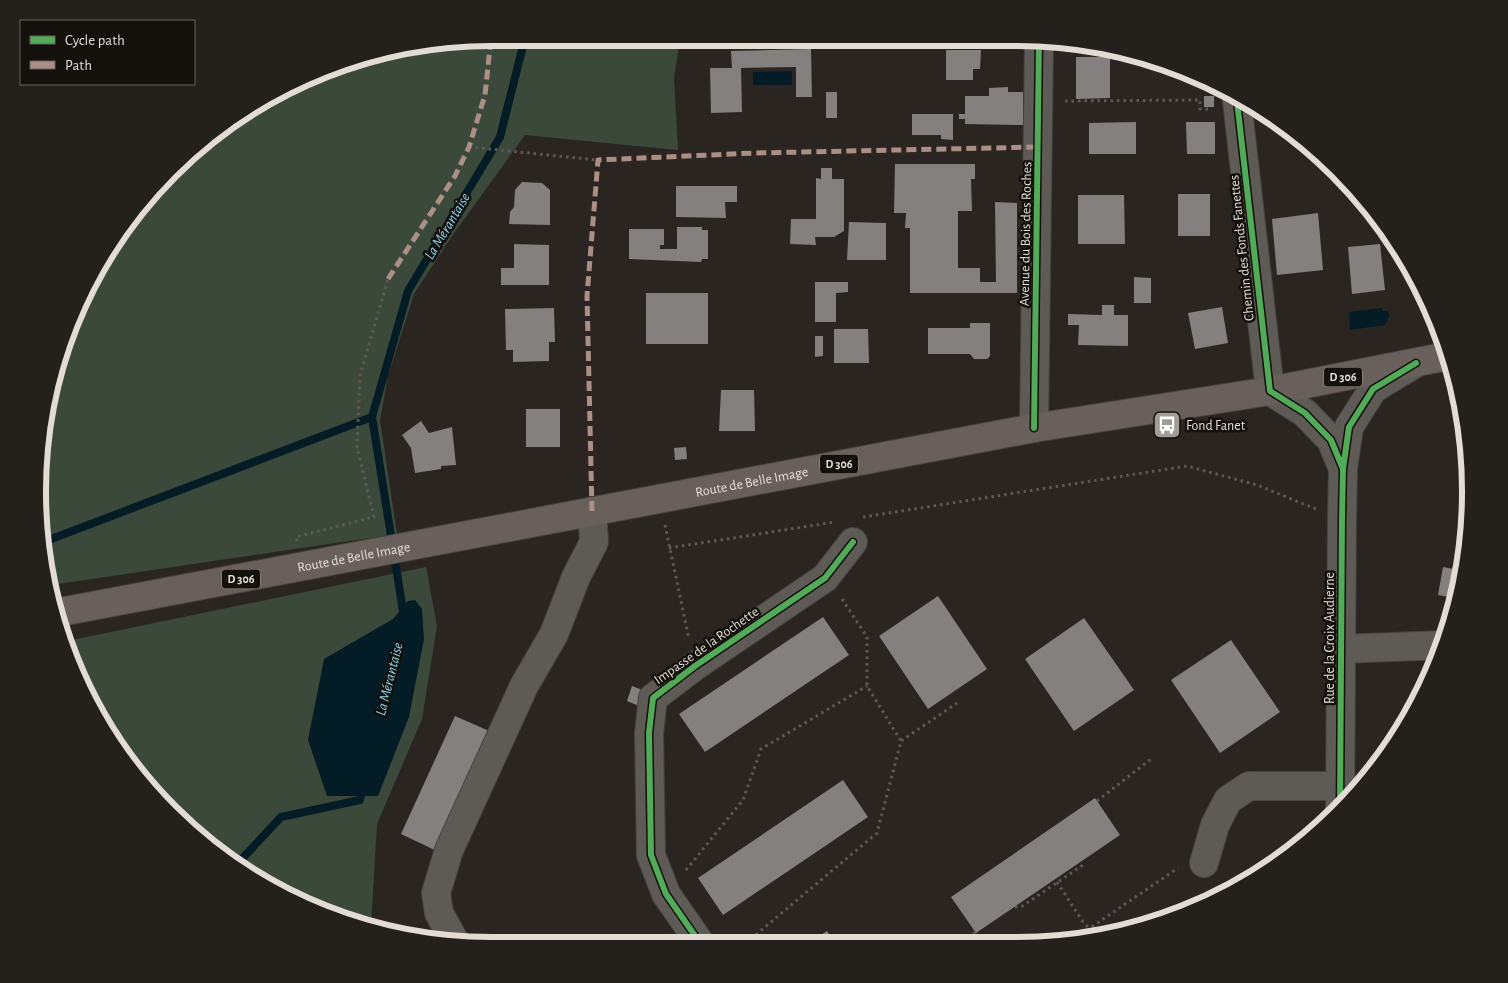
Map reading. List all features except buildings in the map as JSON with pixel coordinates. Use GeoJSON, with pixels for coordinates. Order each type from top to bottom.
{"type":"FeatureCollection","features":[{"type":"Feature","properties":{"kind":"main road","name":"Route de Belle Image"},"geometry":{"type":"LineString","coordinates":[[62,612],[302,568],[592,511],[1034,428],[1270,391],[1441,358]]}},
{"type":"Feature","properties":{"kind":"street","name":"Avenue du Bois des Roches"},"geometry":{"type":"LineString","coordinates":[[1034,428],[1039,47]]}},
{"type":"Feature","properties":{"kind":"street","name":"Chemin des Fonds Fanettes"},"geometry":{"type":"LineString","coordinates":[[1226,105],[1270,391]]}},
{"type":"Feature","properties":{"kind":"street","name":"Rue de la Croix Audierne"},"geometry":{"type":"LineString","coordinates":[[1340,797],[1343,469],[1349,428],[1372,389],[1416,364]]}},
{"type":"Feature","properties":{"kind":"street","name":"Rue de la Croix Audierne"},"geometry":{"type":"LineString","coordinates":[[1270,391],[1305,413],[1331,440],[1343,469]]}},
{"type":"Feature","properties":{"kind":"street"},"geometry":{"type":"LineString","coordinates":[[451,935],[439,912],[436,893],[449,850],[524,686],[554,634],[576,577],[594,542],[592,511]]}},
{"type":"Feature","properties":{"kind":"street","name":"Impasse de la Rochette"},"geometry":{"type":"LineString","coordinates":[[696,937],[666,894],[651,854],[649,734],[653,698],[694,666],[825,578],[851,527]]}},
{"type":"Feature","properties":{"kind":"street"},"geometry":{"type":"LineString","coordinates":[[1341,649],[1434,645]]}},
{"type":"Feature","properties":{"kind":"street"},"geometry":{"type":"LineString","coordinates":[[1206,855],[1215,825],[1228,800],[1249,786],[1340,797]]}},
{"type":"Feature","properties":{"kind":"path"},"geometry":{"type":"LineString","coordinates":[[1039,101],[1200,100],[1200,109],[1226,105]]}},
{"type":"Feature","properties":{"kind":"path"},"geometry":{"type":"LineString","coordinates":[[470,147],[598,160]]}},
{"type":"Feature","properties":{"kind":"path"},"geometry":{"type":"LineString","coordinates":[[302,568],[296,537],[374,517],[357,447],[360,375],[388,278]]}},
{"type":"Feature","properties":{"kind":"path"},"geometry":{"type":"LineString","coordinates":[[669,548],[851,527],[1187,466],[1256,484],[1342,520]]}},
{"type":"Feature","properties":{"kind":"path"},"geometry":{"type":"LineString","coordinates":[[661,498],[669,548],[694,666]]}},
{"type":"Feature","properties":{"kind":"path"},"geometry":{"type":"LineString","coordinates":[[825,578],[850,608],[867,637],[867,686],[901,741]]}},
{"type":"Feature","properties":{"kind":"path"},"geometry":{"type":"LineString","coordinates":[[666,894],[743,800],[761,749],[867,686]]}},
{"type":"Feature","properties":{"kind":"path"},"geometry":{"type":"LineString","coordinates":[[753,937],[877,833],[901,741],[960,701]]}},
{"type":"Feature","properties":{"kind":"path"},"geometry":{"type":"LineString","coordinates":[[1097,801],[1151,759]]}},
{"type":"Feature","properties":{"kind":"path"},"geometry":{"type":"LineString","coordinates":[[1057,882],[1083,922],[1088,927],[1094,926],[1206,855]]}},
{"type":"Feature","properties":{"kind":"path"},"geometry":{"type":"LineString","coordinates":[[1015,907],[1021,907],[1086,863]]}},
{"type":"Feature","properties":{"kind":"path"},"geometry":{"type":"LineString","coordinates":[[971,937],[976,932]]}},
{"type":"Feature","properties":{"kind":"green space"},"geometry":{"type":"Polygon","coordinates":[[[679,46],[674,78],[678,150],[525,135],[452,236],[414,294],[388,376],[380,420],[397,534],[56,584],[47,521],[47,462],[50,433],[61,376],[70,348],[80,321],[106,269],[138,220],[198,157],[244,121],[295,92],[321,80],[376,61],[433,50],[462,47],[679,46]]]}},
{"type":"Feature","properties":{"kind":"green space"},"geometry":{"type":"Polygon","coordinates":[[[426,567],[437,626],[422,719],[377,824],[371,920],[321,903],[269,877],[220,845],[198,826],[157,785],[121,739],[92,688],[72,640],[426,567]]]}},
{"type":"Feature","properties":{"kind":"water"},"geometry":{"type":"Polygon","coordinates":[[[792,71],[792,85],[753,85],[753,72],[792,71]]]}},
{"type":"Feature","properties":{"kind":"water"},"geometry":{"type":"Polygon","coordinates":[[[1382,308],[1383,311],[1387,311],[1390,315],[1385,325],[1350,330],[1349,312],[1382,308]]]}},
{"type":"Feature","properties":{"kind":"water"},"geometry":{"type":"Polygon","coordinates":[[[415,600],[422,609],[424,639],[409,717],[378,796],[327,796],[308,740],[324,659],[393,619],[408,601],[415,600]]]}},
{"type":"Feature","properties":{"kind":"waterway","name":"La Mérantaise"},"geometry":{"type":"LineString","coordinates":[[404,617],[372,417],[408,291],[500,137],[523,46]]}},
{"type":"Feature","properties":{"kind":"waterway","name":"La Mérantaise"},"geometry":{"type":"LineString","coordinates":[[49,540],[372,417]]}},
{"type":"Feature","properties":{"kind":"waterway","name":"La Mérantaise"},"geometry":{"type":"LineString","coordinates":[[241,860],[281,817],[360,800],[363,786]]}},
{"type":"Feature","properties":{"kind":"marked path"},"geometry":{"type":"LineString","coordinates":[[388,279],[455,176],[469,147],[485,95],[490,46]]}},
{"type":"Feature","properties":{"kind":"marked path"},"geometry":{"type":"LineString","coordinates":[[592,511],[587,296],[598,160],[755,153],[1039,147]]}},
{"type":"Feature","properties":{"kind":"cycle path"},"geometry":{"type":"LineString","coordinates":[[1034,428],[1039,47]]}},
{"type":"Feature","properties":{"kind":"cycle path"},"geometry":{"type":"LineString","coordinates":[[1237,105],[1270,391],[1305,413],[1331,440],[1343,469]]}},
{"type":"Feature","properties":{"kind":"cycle path"},"geometry":{"type":"LineString","coordinates":[[1340,796],[1343,469],[1349,427],[1373,389],[1416,363]]}},
{"type":"Feature","properties":{"kind":"cycle path"},"geometry":{"type":"LineString","coordinates":[[696,937],[666,894],[651,855],[649,733],[653,698],[695,666],[825,578],[853,542]]}},
{"type":"Feature","properties":{"kind":"place","name":"Fond Fanet"},"geometry":{"type":"Point","coordinates":[1167,425]}}]}
